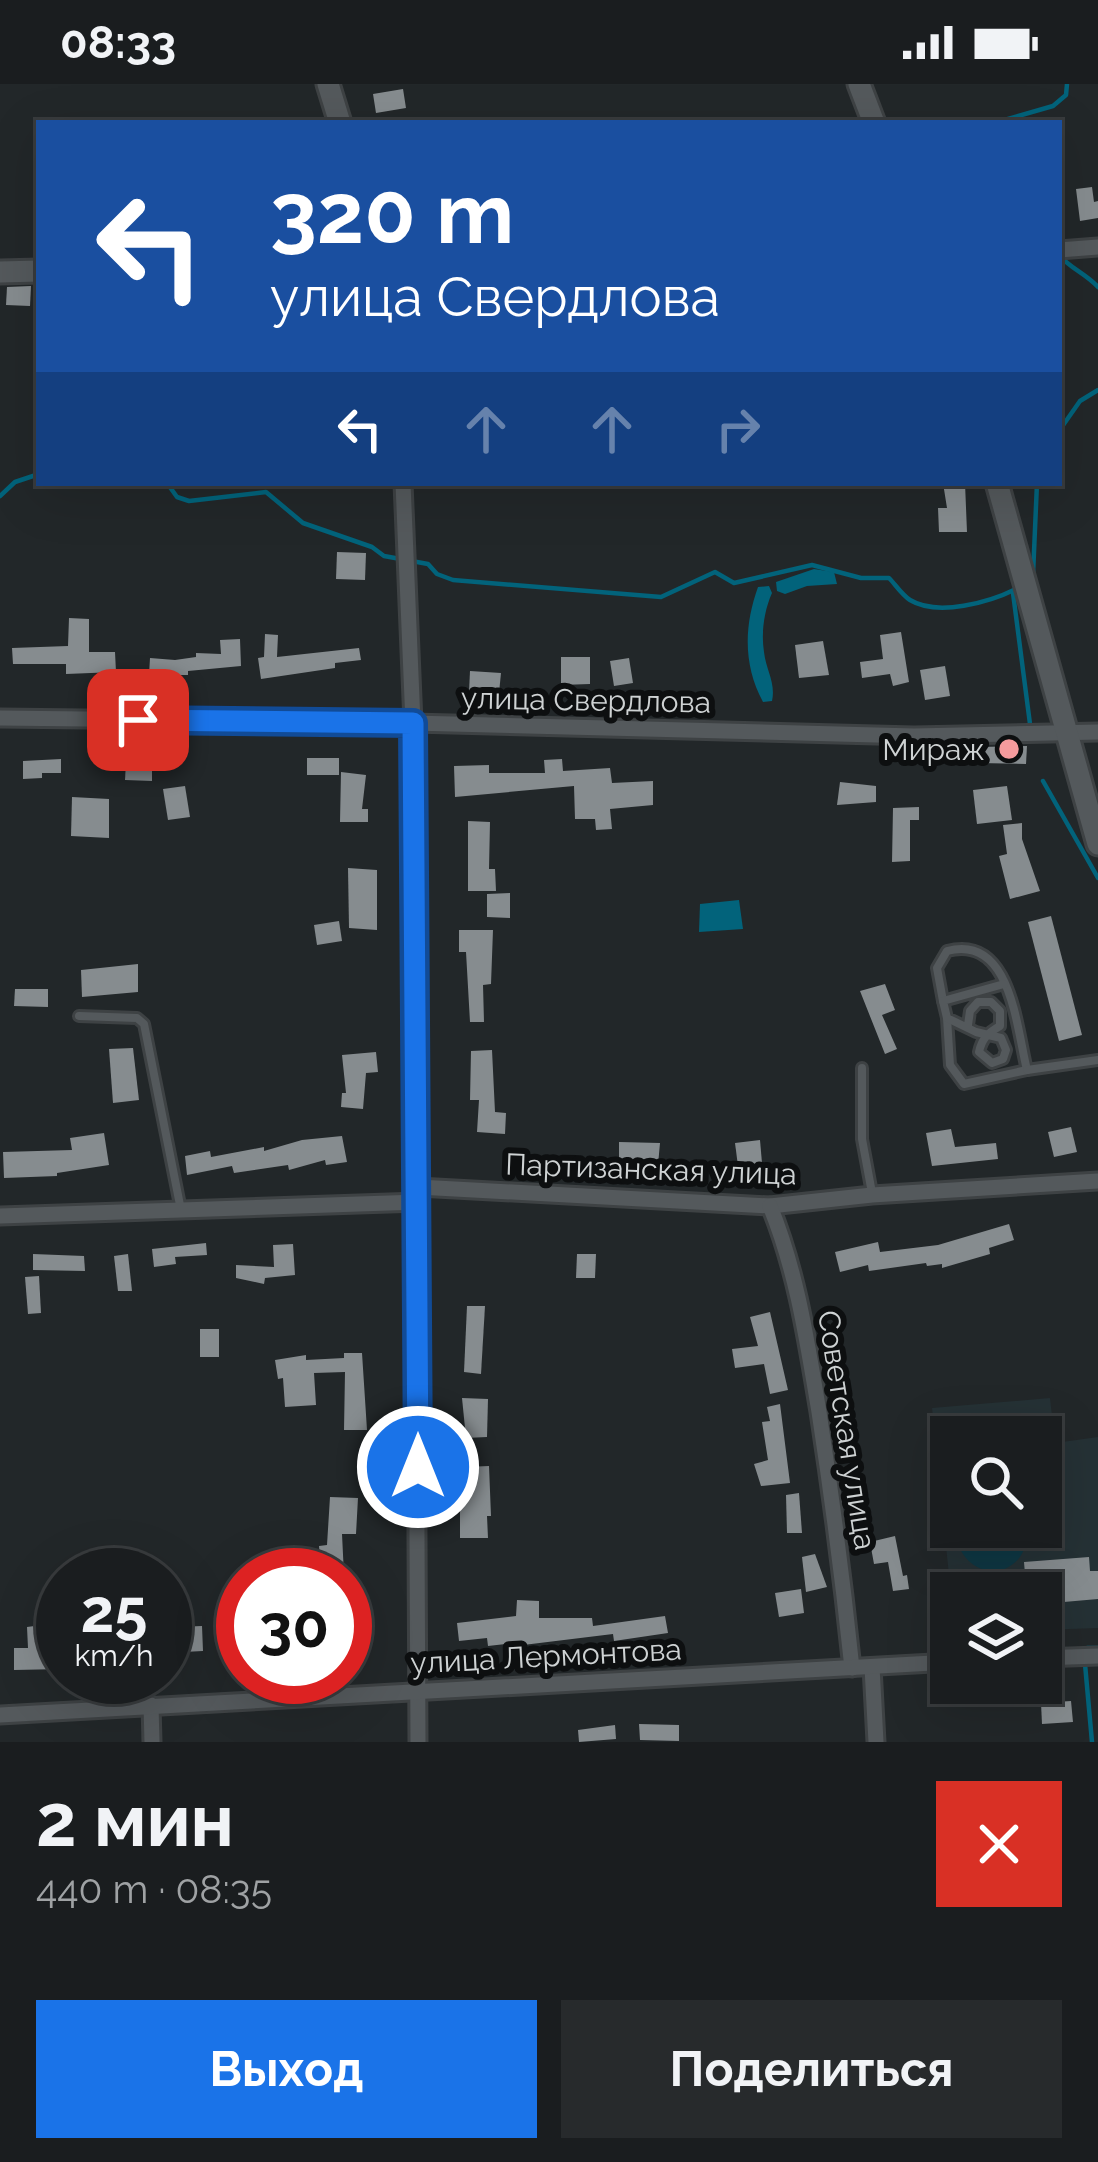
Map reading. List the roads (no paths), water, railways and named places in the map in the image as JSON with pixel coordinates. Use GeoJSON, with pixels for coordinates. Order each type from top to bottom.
{"type":"FeatureCollection","features":[{"type":"Feature","properties":{"kind":"main road"},"geometry":{"type":"LineString","coordinates":[[328,84],[339,120]]}},
{"type":"Feature","properties":{"kind":"main road"},"geometry":{"type":"LineString","coordinates":[[859,84],[873,120]]}},
{"type":"Feature","properties":{"kind":"main road"},"geometry":{"type":"LineString","coordinates":[[0,272],[36,271]]}},
{"type":"Feature","properties":{"kind":"main road"},"geometry":{"type":"LineString","coordinates":[[998,486],[1098,844]]}},
{"type":"Feature","properties":{"kind":"street"},"geometry":{"type":"LineString","coordinates":[[1062,250],[1098,247]]}},
{"type":"Feature","properties":{"kind":"street"},"geometry":{"type":"LineString","coordinates":[[404,486],[413,723],[418,1742]]}},
{"type":"Feature","properties":{"kind":"street","name":"улица Свердлова"},"geometry":{"type":"LineString","coordinates":[[0,718],[914,736],[1098,731]]}},
{"type":"Feature","properties":{"kind":"street","name":"Партизанская улица"},"geometry":{"type":"LineString","coordinates":[[0,1216],[418,1194],[770,1206],[1098,1181]]}},
{"type":"Feature","properties":{"kind":"street","name":"Советская улица"},"geometry":{"type":"LineString","coordinates":[[770,1206],[788,1248],[806,1330],[839,1540],[852,1668]]}},
{"type":"Feature","properties":{"kind":"street"},"geometry":{"type":"LineString","coordinates":[[1062,1657],[1098,1655]]}},
{"type":"Feature","properties":{"kind":"street","name":"улица Лермонтова"},"geometry":{"type":"LineString","coordinates":[[0,1715],[930,1663]]}},
{"type":"Feature","properties":{"kind":"street"},"geometry":{"type":"LineString","coordinates":[[872,1667],[876,1742]]}},
{"type":"Feature","properties":{"kind":"street"},"geometry":{"type":"LineString","coordinates":[[151,1706],[152,1742]]}},
{"type":"Feature","properties":{"kind":"lane"},"geometry":{"type":"LineString","coordinates":[[1027,1070],[995,961],[964,947],[947,951],[937,968],[950,1065],[964,1084],[1098,1060]]}},
{"type":"Feature","properties":{"kind":"lane"},"geometry":{"type":"LineString","coordinates":[[944,1001],[1004,984]]}},
{"type":"Feature","properties":{"kind":"lane"},"geometry":{"type":"LineString","coordinates":[[946,1018],[988,1033],[1000,1025],[1001,1018],[991,1002],[978,1002],[970,1011],[968,1025]]}},
{"type":"Feature","properties":{"kind":"lane"},"geometry":{"type":"LineString","coordinates":[[79,1016],[136,1018],[144,1024],[181,1210]]}},
{"type":"Feature","properties":{"kind":"lane"},"geometry":{"type":"LineString","coordinates":[[862,1068],[862,1139],[872,1195]]}},
{"type":"Feature","properties":{"kind":"water"},"geometry":{"type":"Polygon","coordinates":[[[814,569],[834,572],[837,584],[807,586],[785,594],[777,591],[776,582],[814,569]]]}},
{"type":"Feature","properties":{"kind":"water"},"geometry":{"type":"Polygon","coordinates":[[[769,586],[772,593],[763,637],[773,694],[772,701],[763,702],[749,660],[748,631],[758,587],[769,586]]]}},
{"type":"Feature","properties":{"kind":"water"},"geometry":{"type":"Polygon","coordinates":[[[739,900],[743,929],[699,932],[700,904],[739,900]]]}},
{"type":"Feature","properties":{"kind":"waterway"},"geometry":{"type":"LineString","coordinates":[[1004,120],[1053,106],[1066,95],[1067,84]]}},
{"type":"Feature","properties":{"kind":"waterway"},"geometry":{"type":"LineString","coordinates":[[1062,258],[1098,287]]}},
{"type":"Feature","properties":{"kind":"waterway"},"geometry":{"type":"LineString","coordinates":[[1062,427],[1080,401],[1098,390]]}},
{"type":"Feature","properties":{"kind":"waterway"},"geometry":{"type":"LineString","coordinates":[[0,496],[15,482],[36,475]]}},
{"type":"Feature","properties":{"kind":"waterway"},"geometry":{"type":"LineString","coordinates":[[169,486],[177,497],[189,501],[266,492],[303,523],[372,547],[384,556],[428,564],[453,580],[661,597],[715,572],[734,583],[812,565],[861,578],[889,578],[910,600],[935,607],[978,603],[1016,589]]}},
{"type":"Feature","properties":{"kind":"waterway"},"geometry":{"type":"LineString","coordinates":[[1033,575],[1037,486]]}},
{"type":"Feature","properties":{"kind":"waterway"},"geometry":{"type":"LineString","coordinates":[[1013,593],[1030,724]]}},
{"type":"Feature","properties":{"kind":"waterway"},"geometry":{"type":"LineString","coordinates":[[1043,781],[1098,878]]}},
{"type":"Feature","properties":{"kind":"waterway"},"geometry":{"type":"LineString","coordinates":[[1087,1648],[1098,1648]]}},
{"type":"Feature","properties":{"kind":"waterway"},"geometry":{"type":"LineString","coordinates":[[1085,1664],[1092,1742]]}},
{"type":"Feature","properties":{"kind":"place","name":"Мираж"},"geometry":{"type":"Point","coordinates":[1009,749]}}]}
